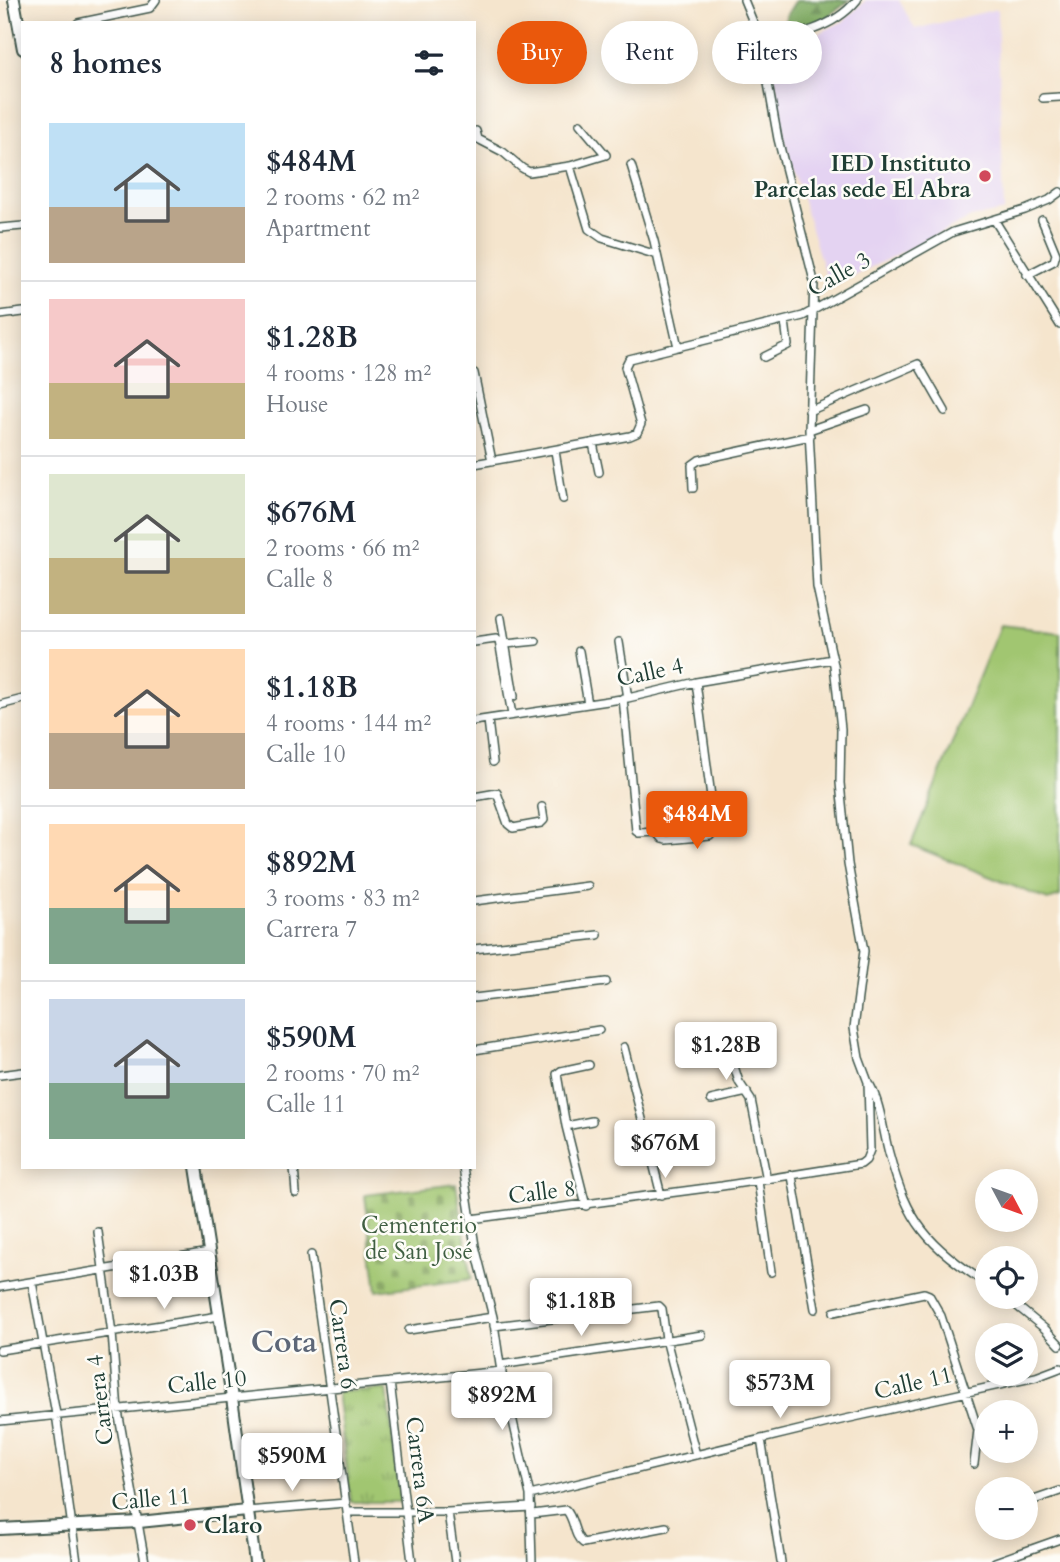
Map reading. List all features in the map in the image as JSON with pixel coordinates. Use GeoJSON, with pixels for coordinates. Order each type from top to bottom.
{"type":"FeatureCollection","features":[{"type":"Feature","properties":{"kind":"main road"},"geometry":{"type":"LineString","coordinates":[[14,1],[21,31]]}},
{"type":"Feature","properties":{"kind":"main road"},"geometry":{"type":"LineString","coordinates":[[196,1169],[255,1562]]}},
{"type":"Feature","properties":{"kind":"main road","name":"Calle 11"},"geometry":{"type":"LineString","coordinates":[[0,1530],[247,1511]]}},
{"type":"Feature","properties":{"kind":"street"},"geometry":{"type":"LineString","coordinates":[[87,21],[149,8],[156,0]]}},
{"type":"Feature","properties":{"kind":"street"},"geometry":{"type":"LineString","coordinates":[[744,0],[753,21]]}},
{"type":"Feature","properties":{"kind":"street"},"geometry":{"type":"LineString","coordinates":[[822,24],[857,0]]}},
{"type":"Feature","properties":{"kind":"street"},"geometry":{"type":"LineString","coordinates":[[768,84],[778,139],[814,281],[809,433],[817,587],[833,659],[841,729],[840,783],[848,864],[864,951],[854,1014],[854,1042],[878,1105],[889,1152],[909,1212],[936,1247],[975,1276]]}},
{"type":"Feature","properties":{"kind":"street"},"geometry":{"type":"LineString","coordinates":[[1042,98],[1060,97]]}},
{"type":"Feature","properties":{"kind":"street"},"geometry":{"type":"LineString","coordinates":[[476,131],[478,139],[503,152],[529,172],[570,166],[606,155],[580,124]]}},
{"type":"Feature","properties":{"kind":"street"},"geometry":{"type":"LineString","coordinates":[[631,165],[654,240],[678,347]]}},
{"type":"Feature","properties":{"kind":"street"},"geometry":{"type":"LineString","coordinates":[[570,166],[589,229],[603,238],[657,255]]}},
{"type":"Feature","properties":{"kind":"street","name":"Calle 3"},"geometry":{"type":"LineString","coordinates":[[593,443],[630,436],[640,428],[625,367],[629,359],[812,312],[953,232],[995,221],[1049,200],[1060,192]]}},
{"type":"Feature","properties":{"kind":"street"},"geometry":{"type":"LineString","coordinates":[[1027,275],[1054,261],[1056,254],[1042,220]]}},
{"type":"Feature","properties":{"kind":"street"},"geometry":{"type":"LineString","coordinates":[[995,221],[1060,325]]}},
{"type":"Feature","properties":{"kind":"street"},"geometry":{"type":"LineString","coordinates":[[0,228],[21,226]]}},
{"type":"Feature","properties":{"kind":"street"},"geometry":{"type":"LineString","coordinates":[[0,315],[21,312]]}},
{"type":"Feature","properties":{"kind":"street"},"geometry":{"type":"LineString","coordinates":[[764,357],[788,345],[785,321]]}},
{"type":"Feature","properties":{"kind":"street"},"geometry":{"type":"LineString","coordinates":[[809,411],[918,364],[945,411]]}},
{"type":"Feature","properties":{"kind":"street"},"geometry":{"type":"LineString","coordinates":[[476,383],[492,461]]}},
{"type":"Feature","properties":{"kind":"street"},"geometry":{"type":"LineString","coordinates":[[693,488],[692,465],[699,460],[809,433],[867,410]]}},
{"type":"Feature","properties":{"kind":"street"},"geometry":{"type":"LineString","coordinates":[[476,464],[593,443],[599,472]]}},
{"type":"Feature","properties":{"kind":"street"},"geometry":{"type":"LineString","coordinates":[[555,451],[563,499]]}},
{"type":"Feature","properties":{"kind":"street"},"geometry":{"type":"LineString","coordinates":[[501,618],[515,715]]}},
{"type":"Feature","properties":{"kind":"street"},"geometry":{"type":"LineString","coordinates":[[476,642],[499,641],[515,715]]}},
{"type":"Feature","properties":{"kind":"street"},"geometry":{"type":"LineString","coordinates":[[506,644],[536,641]]}},
{"type":"Feature","properties":{"kind":"street"},"geometry":{"type":"LineString","coordinates":[[619,642],[636,831],[639,833],[656,832],[666,840],[710,836],[715,827],[696,682]]}},
{"type":"Feature","properties":{"kind":"street"},"geometry":{"type":"LineString","coordinates":[[579,651],[588,704]]}},
{"type":"Feature","properties":{"kind":"street","name":"Calle 4"},"geometry":{"type":"LineString","coordinates":[[476,721],[625,698],[696,682],[833,659]]}},
{"type":"Feature","properties":{"kind":"street"},"geometry":{"type":"LineString","coordinates":[[0,705],[21,700]]}},
{"type":"Feature","properties":{"kind":"street"},"geometry":{"type":"LineString","coordinates":[[488,720],[493,762]]}},
{"type":"Feature","properties":{"kind":"street"},"geometry":{"type":"LineString","coordinates":[[476,797],[497,793],[508,824],[513,828],[541,823],[544,820],[542,807]]}},
{"type":"Feature","properties":{"kind":"street"},"geometry":{"type":"LineString","coordinates":[[476,901],[588,887]]}},
{"type":"Feature","properties":{"kind":"street"},"geometry":{"type":"LineString","coordinates":[[476,949],[598,935]]}},
{"type":"Feature","properties":{"kind":"street"},"geometry":{"type":"LineString","coordinates":[[476,998],[606,982]]}},
{"type":"Feature","properties":{"kind":"street"},"geometry":{"type":"LineString","coordinates":[[721,1025],[739,1082],[747,1092],[761,1143],[767,1180]]}},
{"type":"Feature","properties":{"kind":"street"},"geometry":{"type":"LineString","coordinates":[[476,1050],[599,1030]]}},
{"type":"Feature","properties":{"kind":"street"},"geometry":{"type":"LineString","coordinates":[[624,1046],[661,1195]]}},
{"type":"Feature","properties":{"kind":"street"},"geometry":{"type":"LineString","coordinates":[[586,1206],[566,1126],[557,1074],[589,1065]]}},
{"type":"Feature","properties":{"kind":"street"},"geometry":{"type":"LineString","coordinates":[[0,1075],[21,1072]]}},
{"type":"Feature","properties":{"kind":"street","name":"Calle 8"},"geometry":{"type":"LineString","coordinates":[[471,1219],[586,1206],[861,1164],[870,1150],[868,1082]]}},
{"type":"Feature","properties":{"kind":"street"},"geometry":{"type":"LineString","coordinates":[[711,1100],[747,1092]]}},
{"type":"Feature","properties":{"kind":"street"},"geometry":{"type":"LineString","coordinates":[[566,1126],[592,1121]]}},
{"type":"Feature","properties":{"kind":"street"},"geometry":{"type":"LineString","coordinates":[[294,1169],[296,1193]]}},
{"type":"Feature","properties":{"kind":"street"},"geometry":{"type":"LineString","coordinates":[[463,1169],[475,1246],[493,1317],[501,1368],[530,1495],[532,1562]]}},
{"type":"Feature","properties":{"kind":"street"},"geometry":{"type":"LineString","coordinates":[[792,1176],[815,1309]]}},
{"type":"Feature","properties":{"kind":"street"},"geometry":{"type":"LineString","coordinates":[[758,1181],[771,1272]]}},
{"type":"Feature","properties":{"kind":"street","name":"Carrera 4"},"geometry":{"type":"LineString","coordinates":[[98,1232],[112,1333],[118,1411],[145,1562]]}},
{"type":"Feature","properties":{"kind":"street"},"geometry":{"type":"LineString","coordinates":[[0,1287],[209,1252]]}},
{"type":"Feature","properties":{"kind":"street","name":"Carrera 6"},"geometry":{"type":"LineString","coordinates":[[311,1255],[354,1562]]}},
{"type":"Feature","properties":{"kind":"street"},"geometry":{"type":"LineString","coordinates":[[32,1282],[57,1414],[77,1562]]}},
{"type":"Feature","properties":{"kind":"street"},"geometry":{"type":"LineString","coordinates":[[834,1312],[927,1294],[941,1316],[978,1430],[974,1464]]}},
{"type":"Feature","properties":{"kind":"street"},"geometry":{"type":"LineString","coordinates":[[494,1326],[659,1306],[662,1309],[666,1339],[696,1455]]}},
{"type":"Feature","properties":{"kind":"street"},"geometry":{"type":"LineString","coordinates":[[1021,1309],[1060,1345]]}},
{"type":"Feature","properties":{"kind":"street"},"geometry":{"type":"LineString","coordinates":[[0,1350],[219,1316]]}},
{"type":"Feature","properties":{"kind":"street"},"geometry":{"type":"LineString","coordinates":[[409,1330],[493,1317]]}},
{"type":"Feature","properties":{"kind":"street","name":"Calle 10"},"geometry":{"type":"LineString","coordinates":[[0,1421],[390,1382],[501,1368],[702,1335]]}},
{"type":"Feature","properties":{"kind":"street","name":"Calle 11"},"geometry":{"type":"LineString","coordinates":[[530,1495],[1036,1377],[1060,1368]]}},
{"type":"Feature","properties":{"kind":"street","name":"Carrera 6A"},"geometry":{"type":"LineString","coordinates":[[390,1382],[412,1562]]}},
{"type":"Feature","properties":{"kind":"street"},"geometry":{"type":"LineString","coordinates":[[761,1439],[781,1562]]}},
{"type":"Feature","properties":{"kind":"street"},"geometry":{"type":"LineString","coordinates":[[1038,1499],[1060,1491]]}},
{"type":"Feature","properties":{"kind":"street","name":"Calle 11"},"geometry":{"type":"LineString","coordinates":[[247,1511],[347,1508],[407,1512],[566,1510],[570,1514],[578,1539],[583,1543],[666,1527]]}},
{"type":"Feature","properties":{"kind":"street"},"geometry":{"type":"LineString","coordinates":[[448,1512],[454,1562]]}},
{"type":"Feature","properties":{"kind":"street"},"geometry":{"type":"LineString","coordinates":[[995,1562],[1060,1539]]}},
{"type":"Feature","properties":{"kind":"shaded area"},"geometry":{"type":"Polygon","coordinates":[[[866,0],[899,0],[915,29],[997,9],[1004,211],[971,218],[829,288],[784,138],[776,84],[822,84],[822,32],[844,21],[866,0]]]}},
{"type":"Feature","properties":{"kind":"green space"},"geometry":{"type":"Polygon","coordinates":[[[796,0],[850,0],[822,21],[786,21],[786,16],[796,0]]]}},
{"type":"Feature","properties":{"kind":"green space"},"geometry":{"type":"Polygon","coordinates":[[[1000,625],[1060,632],[1060,896],[1048,900],[911,845],[1000,625]]]}},
{"type":"Feature","properties":{"kind":"green space","name":"Cementerio de San José"},"geometry":{"type":"Polygon","coordinates":[[[456,1184],[472,1279],[377,1291],[365,1195],[456,1184]]]}},
{"type":"Feature","properties":{"kind":"green space"},"geometry":{"type":"Polygon","coordinates":[[[387,1389],[400,1502],[351,1502],[337,1392],[387,1389]]]}},
{"type":"Feature","properties":{"kind":"place","name":"IED Instituto Parcelas sede El Abra"},"geometry":{"type":"Point","coordinates":[985,176]}},
{"type":"Feature","properties":{"kind":"place","name":"Claro"},"geometry":{"type":"Point","coordinates":[190,1525]}},
{"type":"Feature","properties":{"kind":"district","name":"Cota"},"geometry":{"type":"Point","coordinates":[284,1342]}}]}
